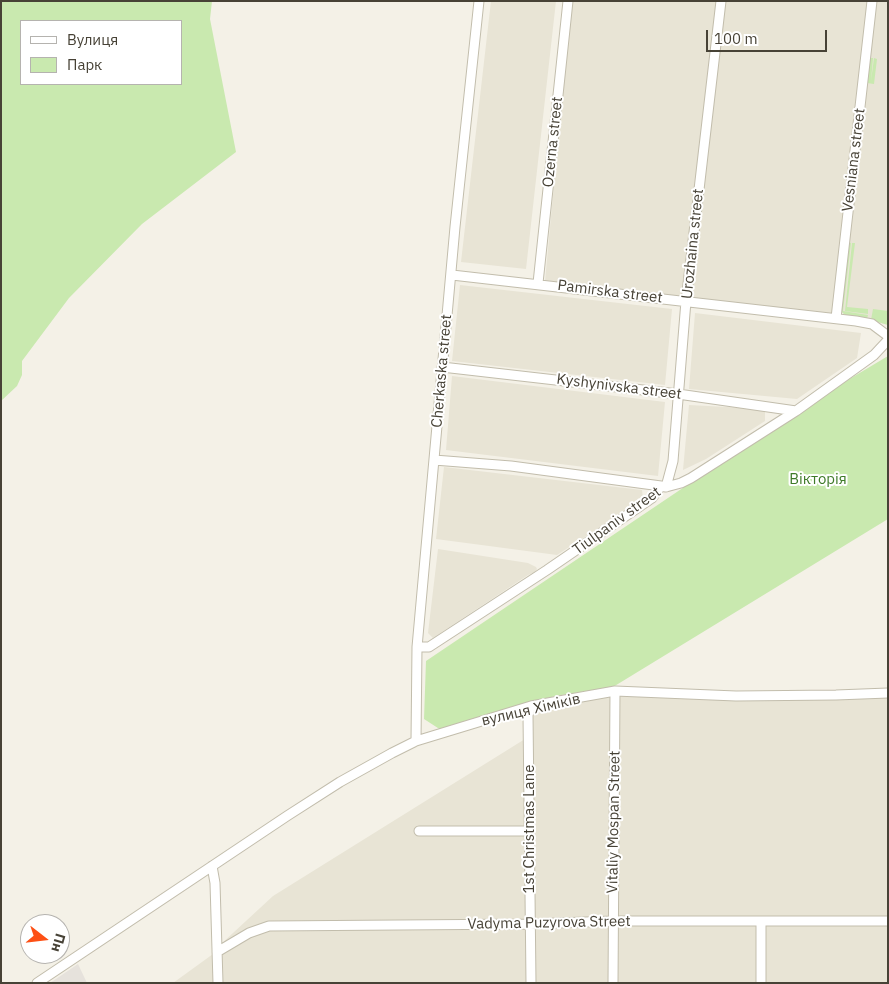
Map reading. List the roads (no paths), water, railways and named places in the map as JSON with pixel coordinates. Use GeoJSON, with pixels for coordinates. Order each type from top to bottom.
{"type":"FeatureCollection","features":[{"type":"Feature","properties":{"kind":"street","name":"Cherkaska street"},"geometry":{"type":"LineString","coordinates":[[416,741],[417,647],[455,227],[479,1]]}},
{"type":"Feature","properties":{"kind":"street","name":"Ozerna street"},"geometry":{"type":"LineString","coordinates":[[538,284],[568,1]]}},
{"type":"Feature","properties":{"kind":"street","name":"Urozhaina street"},"geometry":{"type":"LineString","coordinates":[[663,486],[672,461],[686,301],[721,1]]}},
{"type":"Feature","properties":{"kind":"street","name":"Vesniana street"},"geometry":{"type":"LineString","coordinates":[[836,318],[872,1]]}},
{"type":"Feature","properties":{"kind":"street","name":"Pamirska street"},"geometry":{"type":"LineString","coordinates":[[452,274],[836,318],[872,324],[887,337]]}},
{"type":"Feature","properties":{"kind":"street","name":"Tiulpaniv street"},"geometry":{"type":"LineString","coordinates":[[417,647],[429,647],[547,570],[652,498],[663,486],[691,478],[796,411],[874,355],[887,337]]}},
{"type":"Feature","properties":{"kind":"street","name":"Kyshynivska street"},"geometry":{"type":"LineString","coordinates":[[442,367],[678,394],[796,411]]}},
{"type":"Feature","properties":{"kind":"street"},"geometry":{"type":"LineString","coordinates":[[434,460],[511,466],[663,486]]}},
{"type":"Feature","properties":{"kind":"street","name":"вулиця Хіміків"},"geometry":{"type":"LineString","coordinates":[[37,983],[340,782],[398,749],[416,741],[531,706],[616,692],[736,696],[888,694]]}},
{"type":"Feature","properties":{"kind":"street","name":"Vitaliy Mospan Street"},"geometry":{"type":"LineString","coordinates":[[613,983],[616,692]]}},
{"type":"Feature","properties":{"kind":"street","name":"1st Christmas Lane"},"geometry":{"type":"LineString","coordinates":[[531,706],[528,716],[531,983]]}},
{"type":"Feature","properties":{"kind":"street"},"geometry":{"type":"LineString","coordinates":[[419,831],[529,831]]}},
{"type":"Feature","properties":{"kind":"street"},"geometry":{"type":"LineString","coordinates":[[212,866],[215,883],[218,983]]}},
{"type":"Feature","properties":{"kind":"street","name":"Vadyma Puzyrova Street"},"geometry":{"type":"LineString","coordinates":[[217,952],[249,933],[269,926],[530,924],[613,921],[888,921]]}},
{"type":"Feature","properties":{"kind":"street"},"geometry":{"type":"LineString","coordinates":[[761,922],[761,983]]}},
{"type":"Feature","properties":{"kind":"park label","name":"Вікторія"},"geometry":{"type":"Point","coordinates":[818,480]}}]}
